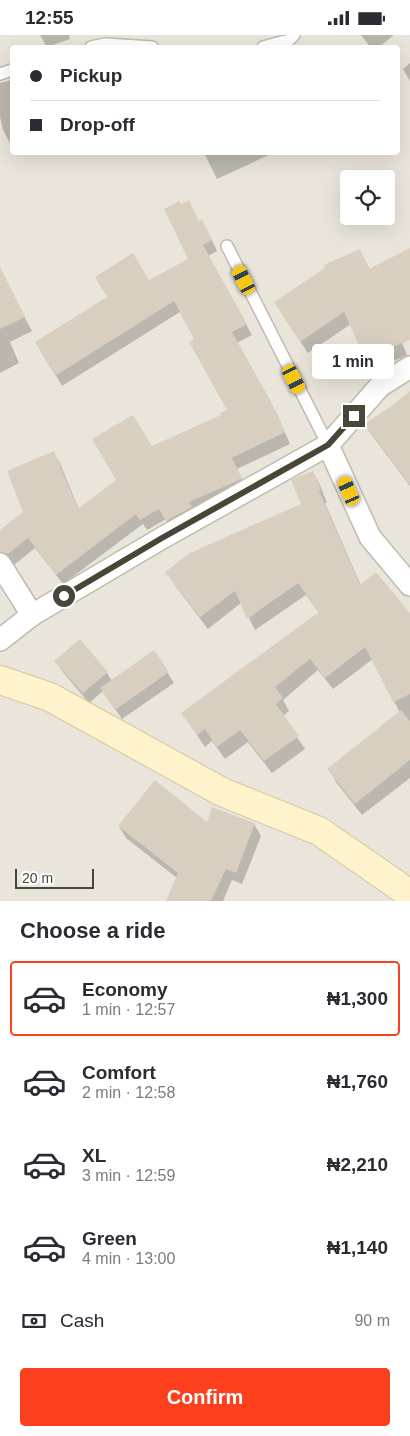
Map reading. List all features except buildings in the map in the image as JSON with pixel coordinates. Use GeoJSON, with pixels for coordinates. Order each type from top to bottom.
{"type":"FeatureCollection","features":[{"type":"Feature","properties":{"kind":"street"},"geometry":{"type":"LineString","coordinates":[[0,640],[32,615],[162,538],[328,445],[380,386],[410,367]]}},
{"type":"Feature","properties":{"kind":"street"},"geometry":{"type":"LineString","coordinates":[[328,445],[370,537],[410,585]]}},
{"type":"Feature","properties":{"kind":"street"},"geometry":{"type":"LineString","coordinates":[[0,564],[32,615]]}},
{"type":"Feature","properties":{"kind":"street"},"geometry":{"type":"LineString","coordinates":[[0,680],[50,697],[222,792],[319,831],[410,893]]}},
{"type":"Feature","properties":{"kind":"lane"},"geometry":{"type":"LineString","coordinates":[[270,45],[289,40],[294,35]]}},
{"type":"Feature","properties":{"kind":"lane"},"geometry":{"type":"LineString","coordinates":[[100,45],[121,45]]}},
{"type":"Feature","properties":{"kind":"lane"},"geometry":{"type":"LineString","coordinates":[[227,247],[328,445]]}},
{"type":"Feature","properties":{"kind":"shaded area"},"geometry":{"type":"Polygon","coordinates":[[[0,35],[410,35],[410,901],[0,901],[0,35]]]}},
{"type":"Feature","properties":{"kind":"route"},"geometry":{"type":"LineString","coordinates":[[64,596],[162,538],[328,445],[354,416]]}}]}
